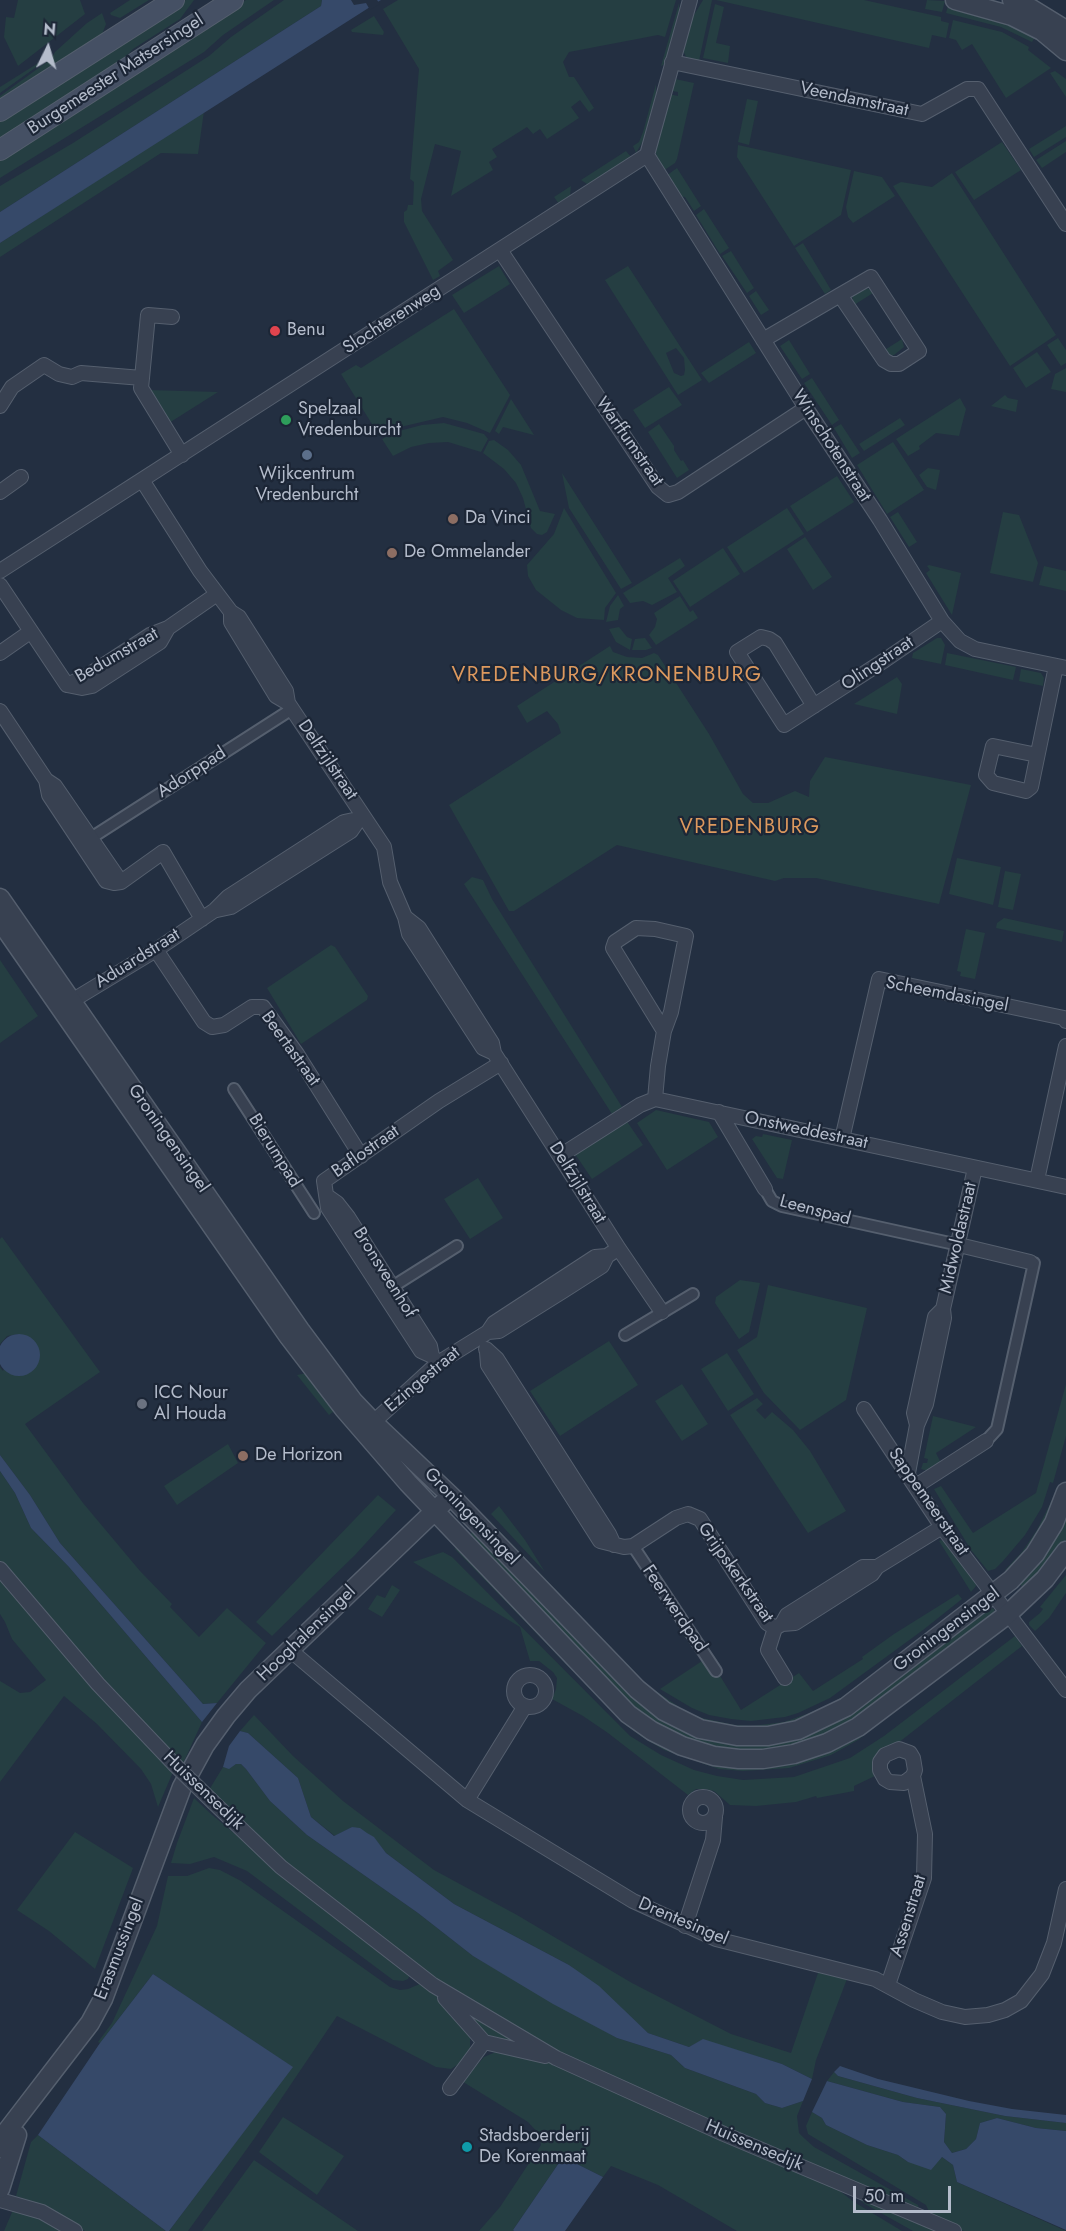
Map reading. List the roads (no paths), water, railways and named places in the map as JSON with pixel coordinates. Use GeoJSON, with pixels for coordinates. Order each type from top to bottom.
{"type":"FeatureCollection","features":[{"type":"Feature","properties":{"kind":"main road","name":"Burgemeester Matsersingel"},"geometry":{"type":"LineString","coordinates":[[0,111],[174,0]]}},
{"type":"Feature","properties":{"kind":"main road","name":"Burgemeester Matsersingel"},"geometry":{"type":"LineString","coordinates":[[0,150],[233,0]]}},
{"type":"Feature","properties":{"kind":"street"},"geometry":{"type":"LineString","coordinates":[[647,155],[690,0]]}},
{"type":"Feature","properties":{"kind":"street"},"geometry":{"type":"LineString","coordinates":[[955,0],[1012,16],[1042,32],[1064,39]]}},
{"type":"Feature","properties":{"kind":"street"},"geometry":{"type":"LineString","coordinates":[[1012,0],[1040,13],[1064,39]]}},
{"type":"Feature","properties":{"kind":"street","name":"Veendamstraat"},"geometry":{"type":"LineString","coordinates":[[672,62],[922,114],[967,89],[978,89],[1066,224]]}},
{"type":"Feature","properties":{"kind":"street","name":"Slochterenweg"},"geometry":{"type":"LineString","coordinates":[[0,571],[647,155]]}},
{"type":"Feature","properties":{"kind":"street","name":"Winschotenstraat"},"geometry":{"type":"LineString","coordinates":[[647,155],[942,621],[960,641],[975,649],[1061,667]]}},
{"type":"Feature","properties":{"kind":"street","name":"Warffumstraat"},"geometry":{"type":"LineString","coordinates":[[500,250],[546,315],[652,479],[668,495],[678,492],[807,408]]}},
{"type":"Feature","properties":{"kind":"street"},"geometry":{"type":"LineString","coordinates":[[763,340],[840,295],[872,277],[919,351],[899,364],[891,364],[884,360],[840,295]]}},
{"type":"Feature","properties":{"kind":"street"},"geometry":{"type":"LineString","coordinates":[[172,317],[148,315],[141,388],[182,454]]}},
{"type":"Feature","properties":{"kind":"street"},"geometry":{"type":"LineString","coordinates":[[0,406],[12,387],[44,365],[59,374],[72,377],[81,373],[142,378]]}},
{"type":"Feature","properties":{"kind":"street"},"geometry":{"type":"LineString","coordinates":[[0,492],[21,477]]}},
{"type":"Feature","properties":{"kind":"street","name":"Delfzijlstraat"},"geometry":{"type":"LineString","coordinates":[[142,480],[200,571],[231,612],[231,622],[276,696],[290,706],[361,817],[384,847],[390,882],[405,917],[419,928],[492,1043],[497,1058],[560,1156],[613,1252],[662,1312]]}},
{"type":"Feature","properties":{"kind":"street","name":"Bedumstraat"},"geometry":{"type":"LineString","coordinates":[[0,585],[67,686],[82,688],[92,686],[160,642],[168,628],[217,594]]}},
{"type":"Feature","properties":{"kind":"street","name":"Olingstraat"},"geometry":{"type":"LineString","coordinates":[[814,706],[775,643],[761,637],[737,652],[784,725],[814,706],[942,621]]}},
{"type":"Feature","properties":{"kind":"street"},"geometry":{"type":"LineString","coordinates":[[0,653],[30,632]]}},
{"type":"Feature","properties":{"kind":"street"},"geometry":{"type":"LineString","coordinates":[[1037,755],[1061,667]]}},
{"type":"Feature","properties":{"kind":"street","name":"Adorppad"},"geometry":{"type":"LineString","coordinates":[[91,838],[290,706]]}},
{"type":"Feature","properties":{"kind":"street"},"geometry":{"type":"LineString","coordinates":[[0,711],[46,780],[54,786],[121,882]]}},
{"type":"Feature","properties":{"kind":"street"},"geometry":{"type":"LineString","coordinates":[[46,780],[49,795],[106,881],[121,882],[163,852],[202,919]]}},
{"type":"Feature","properties":{"kind":"street","name":"Aduardstraat"},"geometry":{"type":"LineString","coordinates":[[66,1005],[156,950],[215,910],[235,892],[334,828],[361,817]]}},
{"type":"Feature","properties":{"kind":"street","name":"Groningensingel"},"geometry":{"type":"LineString","coordinates":[[0,898],[66,1005],[290,1337],[436,1511],[628,1714],[652,1731],[714,1756],[739,1760],[794,1754],[827,1743],[858,1727],[1008,1614],[1045,1579],[1066,1551]]}},
{"type":"Feature","properties":{"kind":"street","name":"Groningensingel"},"geometry":{"type":"LineString","coordinates":[[0,921],[66,1005]]}},
{"type":"Feature","properties":{"kind":"street"},"geometry":{"type":"LineString","coordinates":[[560,1156],[640,1105],[655,1099],[664,1031],[671,1012],[686,936],[655,929],[636,928],[615,942],[613,948],[664,1031]]}},
{"type":"Feature","properties":{"kind":"street","name":"Beertastraat"},"geometry":{"type":"LineString","coordinates":[[156,950],[204,1022],[212,1027],[224,1025],[252,1007],[263,1007],[297,1054],[361,1156]]}},
{"type":"Feature","properties":{"kind":"street","name":"Scheemdasingel"},"geometry":{"type":"LineString","coordinates":[[842,1139],[879,979],[1064,1018],[1066,1021]]}},
{"type":"Feature","properties":{"kind":"street"},"geometry":{"type":"LineString","coordinates":[[1037,1180],[1066,1046]]}},
{"type":"Feature","properties":{"kind":"street","name":"Baflostraat"},"geometry":{"type":"LineString","coordinates":[[435,1359],[421,1351],[328,1208],[324,1181],[497,1058]]}},
{"type":"Feature","properties":{"kind":"street","name":"Bierumpad"},"geometry":{"type":"LineString","coordinates":[[234,1089],[314,1213]]}},
{"type":"Feature","properties":{"kind":"street","name":"Onstweddestraat"},"geometry":{"type":"LineString","coordinates":[[655,1099],[1066,1187]]}},
{"type":"Feature","properties":{"kind":"street","name":"Leenspad"},"geometry":{"type":"LineString","coordinates":[[719,1112],[772,1201],[782,1206],[959,1245]]}},
{"type":"Feature","properties":{"kind":"street","name":"Midwoldastraat"},"geometry":{"type":"LineString","coordinates":[[908,1473],[917,1425],[926,1404],[944,1318],[943,1309],[975,1168]]}},
{"type":"Feature","properties":{"kind":"street","name":"Bronsveenhof"},"geometry":{"type":"LineString","coordinates":[[327,1196],[338,1203],[348,1217],[430,1346],[435,1359]]}},
{"type":"Feature","properties":{"kind":"street"},"geometry":{"type":"LineString","coordinates":[[916,1486],[986,1441],[998,1429],[1032,1263],[959,1245]]}},
{"type":"Feature","properties":{"kind":"street"},"geometry":{"type":"LineString","coordinates":[[392,1287],[458,1246]]}},
{"type":"Feature","properties":{"kind":"street","name":"Ezingestraat"},"geometry":{"type":"LineString","coordinates":[[367,1427],[435,1359],[483,1335],[494,1323],[595,1257],[613,1252]]}},
{"type":"Feature","properties":{"kind":"street"},"geometry":{"type":"LineString","coordinates":[[625,1335],[693,1294]]}},
{"type":"Feature","properties":{"kind":"street"},"geometry":{"type":"LineString","coordinates":[[483,1335],[488,1365],[600,1541],[624,1547],[633,1546]]}},
{"type":"Feature","properties":{"kind":"street","name":"Sappemeerstraat"},"geometry":{"type":"LineString","coordinates":[[864,1409],[942,1527],[1008,1614]]}},
{"type":"Feature","properties":{"kind":"street","name":"Groningensingel"},"geometry":{"type":"LineString","coordinates":[[367,1427],[451,1496],[637,1689],[664,1712],[700,1729],[737,1736],[768,1736],[798,1730],[838,1711],[1011,1580],[1035,1554],[1054,1523],[1066,1492]]}},
{"type":"Feature","properties":{"kind":"street","name":"Hooghalensingel"},"geometry":{"type":"LineString","coordinates":[[182,1787],[205,1746],[248,1690],[451,1496]]}},
{"type":"Feature","properties":{"kind":"street","name":"Grijpskerkstraat"},"geometry":{"type":"LineString","coordinates":[[633,1546],[676,1518],[688,1514],[700,1519],[767,1623],[778,1626],[768,1650],[785,1678]]}},
{"type":"Feature","properties":{"kind":"street"},"geometry":{"type":"LineString","coordinates":[[778,1626],[795,1623],[872,1574],[877,1567],[942,1527]]}},
{"type":"Feature","properties":{"kind":"street","name":"Feerwerdpad"},"geometry":{"type":"LineString","coordinates":[[633,1546],[716,1671]]}},
{"type":"Feature","properties":{"kind":"street","name":"Huissensedijk"},"geometry":{"type":"LineString","coordinates":[[0,1569],[98,1683],[214,1803],[281,1867],[433,1986],[556,2058],[724,2134],[954,2231]]}},
{"type":"Feature","properties":{"kind":"street"},"geometry":{"type":"LineString","coordinates":[[1008,1614],[1066,1690]]}},
{"type":"Feature","properties":{"kind":"street","name":"Drentesingel"},"geometry":{"type":"LineString","coordinates":[[290,1650],[467,1800],[633,1901],[716,1939],[875,1979],[942,2012],[965,2017],[988,2016],[1021,2001],[1042,1974],[1053,1943],[1066,1889]]}},
{"type":"Feature","properties":{"kind":"street"},"geometry":{"type":"LineString","coordinates":[[467,1800],[525,1706]]}},
{"type":"Feature","properties":{"kind":"street","name":"Assenstraat"},"geometry":{"type":"LineString","coordinates":[[888,1985],[924,1878],[925,1834],[913,1776]]}},
{"type":"Feature","properties":{"kind":"street","name":"Erasmussingel"},"geometry":{"type":"LineString","coordinates":[[0,2148],[7,2131],[90,2023],[103,1999],[182,1787]]}},
{"type":"Feature","properties":{"kind":"street"},"geometry":{"type":"LineString","coordinates":[[685,1926],[713,1840],[714,1817]]}},
{"type":"Feature","properties":{"kind":"street","name":"Huissensedijk"},"geometry":{"type":"LineString","coordinates":[[433,1986],[484,2042],[556,2058]]}},
{"type":"Feature","properties":{"kind":"street"},"geometry":{"type":"LineString","coordinates":[[450,2088],[484,2042]]}},
{"type":"Feature","properties":{"kind":"street","name":"Erasmussingel"},"geometry":{"type":"LineString","coordinates":[[0,2189],[18,2132],[33,2098]]}},
{"type":"Feature","properties":{"kind":"street"},"geometry":{"type":"LineString","coordinates":[[0,2200],[42,2212],[75,2231]]}},
{"type":"Feature","properties":{"kind":"water"},"geometry":{"type":"Polygon","coordinates":[[[322,0],[381,0],[0,243],[0,212],[321,6],[322,0]]]}},
{"type":"Feature","properties":{"kind":"water"},"geometry":{"type":"Polygon","coordinates":[[[19,1334],[34,1340],[40,1355],[34,1370],[19,1376],[4,1370],[-2,1355],[4,1340],[19,1334]]]}},
{"type":"Feature","properties":{"kind":"water"},"geometry":{"type":"Polygon","coordinates":[[[0,1455],[30,1495],[60,1543],[203,1704],[217,1703],[202,1722],[69,1567],[31,1528],[15,1493],[0,1471],[0,1455]]]}},
{"type":"Feature","properties":{"kind":"water"},"geometry":{"type":"Polygon","coordinates":[[[240,1731],[248,1733],[298,1778],[311,1817],[334,1836],[352,1827],[360,1828],[374,1837],[386,1853],[454,1904],[569,1965],[599,1986],[648,2033],[689,2047],[703,2039],[782,2064],[812,2079],[803,2101],[782,2108],[765,2103],[756,2094],[685,2068],[671,2055],[617,2038],[553,2004],[473,1956],[418,1913],[307,1835],[270,1801],[241,1764],[236,1764],[229,1769],[223,1767],[229,1746],[240,1731]]]}},
{"type":"Feature","properties":{"kind":"water"},"geometry":{"type":"Polygon","coordinates":[[[153,1974],[293,2067],[169,2231],[38,2135],[100,2043],[153,1974]]]}},
{"type":"Feature","properties":{"kind":"water"},"geometry":{"type":"Polygon","coordinates":[[[840,2066],[878,2079],[969,2101],[1066,2115],[1066,2123],[1005,2116],[917,2098],[838,2076],[834,2072],[840,2066]]]}},
{"type":"Feature","properties":{"kind":"water"},"geometry":{"type":"Polygon","coordinates":[[[827,2081],[903,2102],[940,2107],[946,2114],[944,2142],[952,2153],[966,2149],[976,2139],[980,2123],[997,2118],[1036,2128],[1066,2131],[1066,2230],[957,2182],[953,2165],[942,2157],[931,2170],[908,2162],[898,2155],[867,2145],[826,2125],[822,2118],[812,2112],[827,2081]]]}},
{"type":"Feature","properties":{"kind":"water"},"geometry":{"type":"Polygon","coordinates":[[[563,2157],[603,2177],[565,2231],[514,2231],[513,2230],[563,2157]]]}},
{"type":"Feature","properties":{"kind":"place","name":"Benu"},"geometry":{"type":"Point","coordinates":[275,331]}},
{"type":"Feature","properties":{"kind":"place","name":"Spelzaal Vredenburcht"},"geometry":{"type":"Point","coordinates":[286,420]}},
{"type":"Feature","properties":{"kind":"place","name":"Wijkcentrum Vredenburcht"},"geometry":{"type":"Point","coordinates":[307,455]}},
{"type":"Feature","properties":{"kind":"place","name":"Da Vinci"},"geometry":{"type":"Point","coordinates":[453,519]}},
{"type":"Feature","properties":{"kind":"place","name":"De Ommelander"},"geometry":{"type":"Point","coordinates":[392,553]}},
{"type":"Feature","properties":{"kind":"place","name":"ICC Nour Al Houda"},"geometry":{"type":"Point","coordinates":[142,1404]}},
{"type":"Feature","properties":{"kind":"place","name":"De Horizon"},"geometry":{"type":"Point","coordinates":[243,1456]}},
{"type":"Feature","properties":{"kind":"place","name":"Stadsboerderij De Korenmaat"},"geometry":{"type":"Point","coordinates":[467,2147]}},
{"type":"Feature","properties":{"kind":"district","name":"VREDENBURG/KRONENBURG"},"geometry":{"type":"Point","coordinates":[607,676]}},
{"type":"Feature","properties":{"kind":"district","name":"VREDENBURG"},"geometry":{"type":"Point","coordinates":[750,828]}}]}
